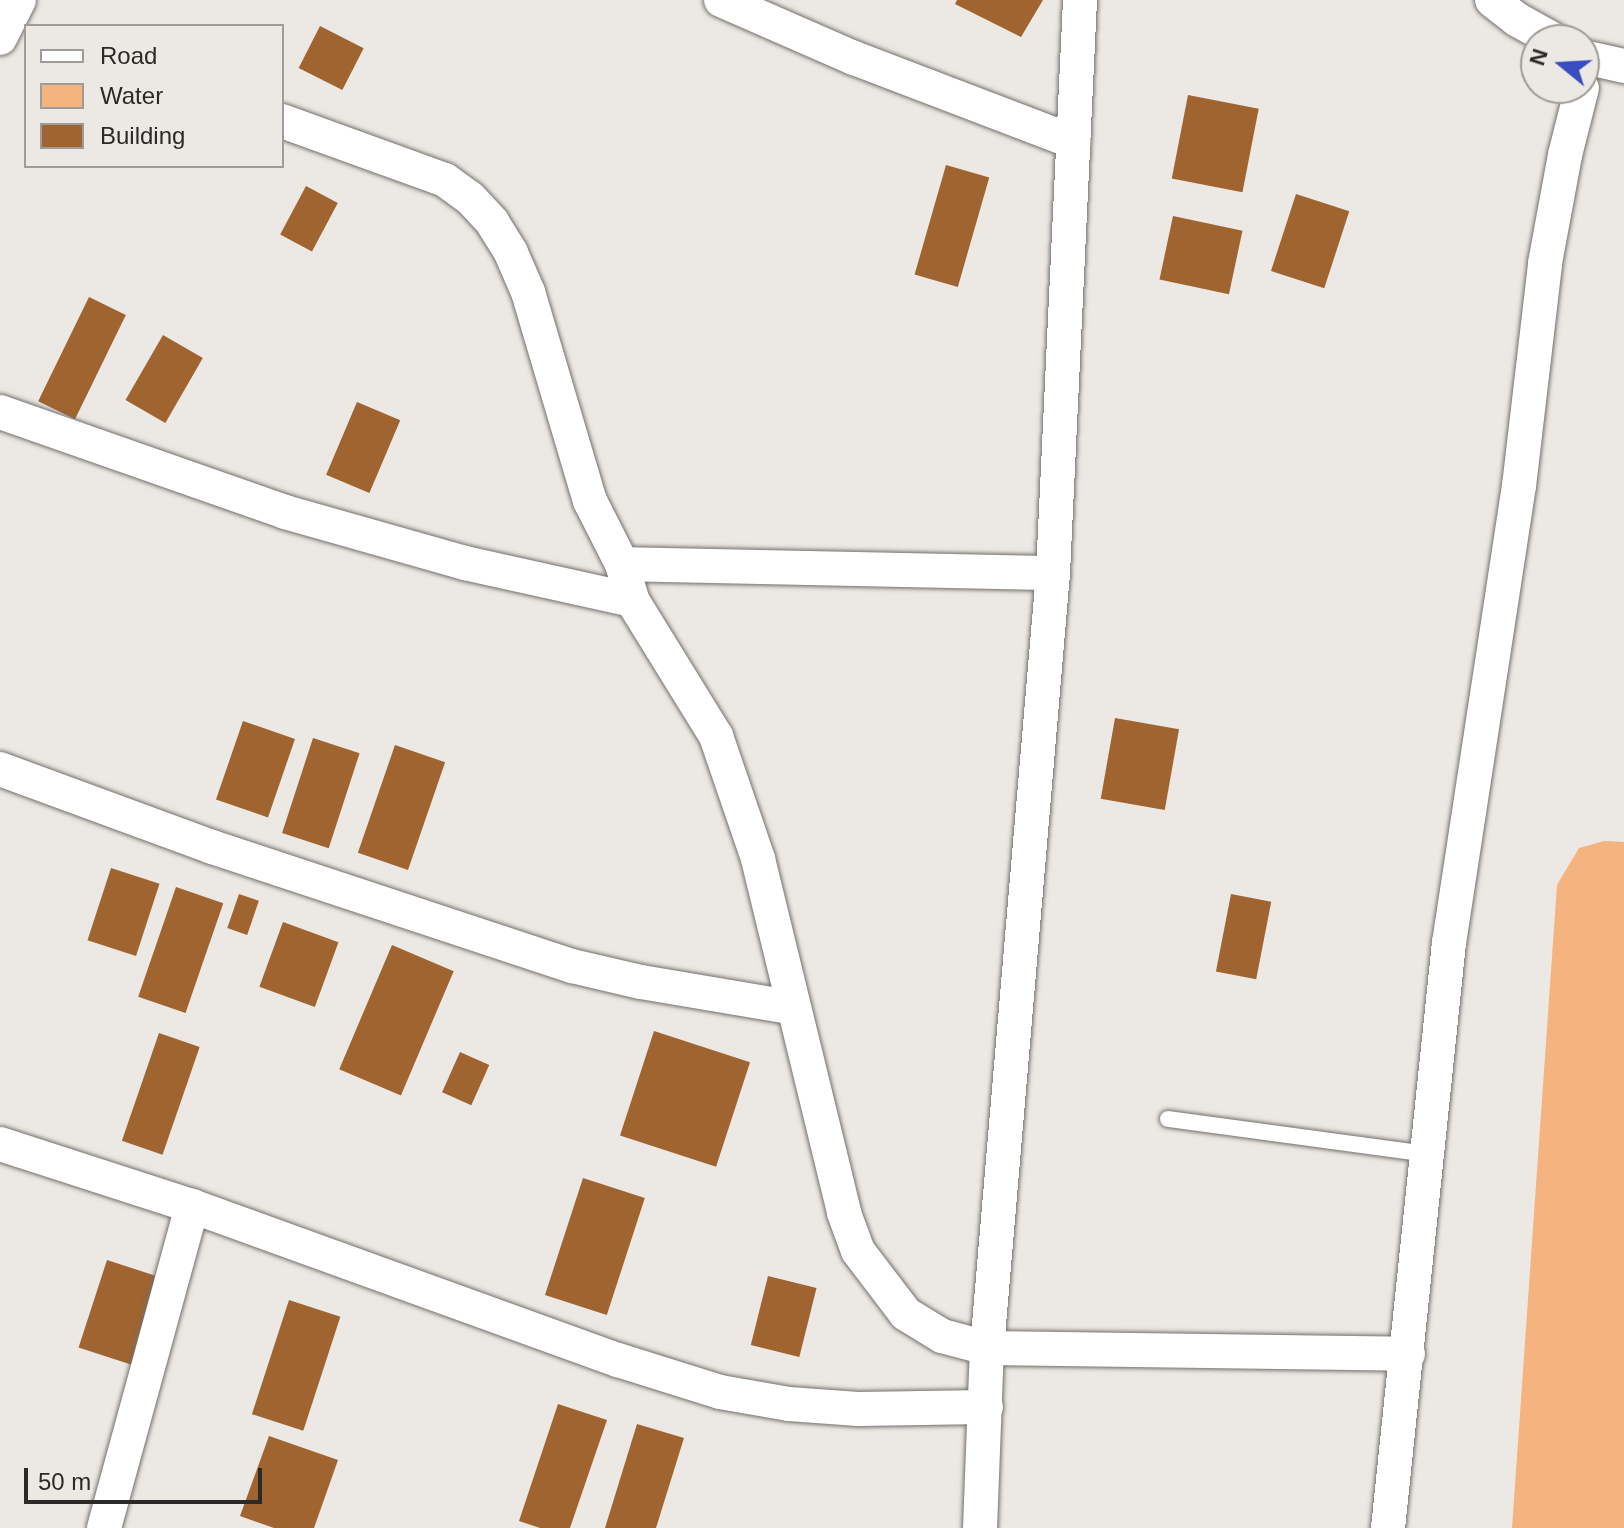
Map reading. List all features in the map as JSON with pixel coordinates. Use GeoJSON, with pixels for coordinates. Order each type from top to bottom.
{"type":"FeatureCollection","features":[{"type":"Feature","properties":{"kind":"street"},"geometry":{"type":"LineString","coordinates":[[721,0],[854,58],[1074,142]]}},
{"type":"Feature","properties":{"kind":"street"},"geometry":{"type":"LineString","coordinates":[[980,1528],[987,1348],[1053,573],[1080,0]]}},
{"type":"Feature","properties":{"kind":"street"},"geometry":{"type":"LineString","coordinates":[[1492,0],[1525,24]]}},
{"type":"Feature","properties":{"kind":"street"},"geometry":{"type":"LineString","coordinates":[[1600,69],[1624,66]]}},
{"type":"Feature","properties":{"kind":"street"},"geometry":{"type":"LineString","coordinates":[[1388,1528],[1449,943],[1519,486],[1545,263],[1577,104]]}},
{"type":"Feature","properties":{"kind":"street"},"geometry":{"type":"LineString","coordinates":[[284,122],[445,180],[470,198],[492,222],[511,253],[528,292],[590,501],[622,564],[632,600],[716,736],[758,859],[844,1213],[858,1251],[906,1314],[942,1336],[987,1348],[1408,1354]]}},
{"type":"Feature","properties":{"kind":"street"},"geometry":{"type":"LineString","coordinates":[[0,412],[285,512],[465,563],[632,600]]}},
{"type":"Feature","properties":{"kind":"street"},"geometry":{"type":"LineString","coordinates":[[622,564],[1053,573]]}},
{"type":"Feature","properties":{"kind":"street"},"geometry":{"type":"LineString","coordinates":[[0,769],[212,847],[572,966],[641,982],[794,1008]]}},
{"type":"Feature","properties":{"kind":"street"},"geometry":{"type":"LineString","coordinates":[[0,1144],[192,1206],[618,1360],[720,1392],[789,1404],[858,1409],[986,1407]]}},
{"type":"Feature","properties":{"kind":"street"},"geometry":{"type":"LineString","coordinates":[[104,1528],[192,1206]]}},
{"type":"Feature","properties":{"kind":"lane"},"geometry":{"type":"LineString","coordinates":[[1168,1119],[1428,1154]]}},
{"type":"Feature","properties":{"kind":"water"},"geometry":{"type":"Polygon","coordinates":[[[1604,841],[1624,842],[1624,1528],[1512,1528],[1557,885],[1579,848],[1604,841]]]}},
{"type":"Feature","properties":{"kind":"building"},"geometry":{"type":"Polygon","coordinates":[[[957,0],[1043,0],[1021,37],[955,4],[957,0]]]}},
{"type":"Feature","properties":{"kind":"building"},"geometry":{"type":"Polygon","coordinates":[[[320,26],[364,48],[342,90],[299,68],[320,26]]]}},
{"type":"Feature","properties":{"kind":"building"},"geometry":{"type":"Polygon","coordinates":[[[1188,95],[1259,109],[1242,192],[1172,178],[1188,95]]]}},
{"type":"Feature","properties":{"kind":"building"},"geometry":{"type":"Polygon","coordinates":[[[946,165],[989,177],[958,287],[915,275],[946,165]]]}},
{"type":"Feature","properties":{"kind":"building"},"geometry":{"type":"Polygon","coordinates":[[[306,186],[338,203],[312,251],[280,235],[306,186]]]}},
{"type":"Feature","properties":{"kind":"building"},"geometry":{"type":"Polygon","coordinates":[[[1296,194],[1349,211],[1324,288],[1271,271],[1296,194]]]}},
{"type":"Feature","properties":{"kind":"building"},"geometry":{"type":"Polygon","coordinates":[[[1173,216],[1242,231],[1229,294],[1159,280],[1173,216]]]}},
{"type":"Feature","properties":{"kind":"building"},"geometry":{"type":"Polygon","coordinates":[[[89,297],[126,315],[75,419],[38,401],[89,297]]]}},
{"type":"Feature","properties":{"kind":"building"},"geometry":{"type":"Polygon","coordinates":[[[163,335],[203,358],[165,423],[126,400],[163,335]]]}},
{"type":"Feature","properties":{"kind":"building"},"geometry":{"type":"Polygon","coordinates":[[[357,402],[400,420],[369,493],[326,475],[357,402]]]}},
{"type":"Feature","properties":{"kind":"building"},"geometry":{"type":"Polygon","coordinates":[[[1115,718],[1179,729],[1165,810],[1101,799],[1115,718]]]}},
{"type":"Feature","properties":{"kind":"building"},"geometry":{"type":"Polygon","coordinates":[[[243,721],[295,739],[268,817],[216,799],[243,721]]]}},
{"type":"Feature","properties":{"kind":"building"},"geometry":{"type":"Polygon","coordinates":[[[313,738],[360,753],[329,848],[282,833],[313,738]]]}},
{"type":"Feature","properties":{"kind":"building"},"geometry":{"type":"Polygon","coordinates":[[[395,745],[445,762],[408,870],[358,853],[395,745]]]}},
{"type":"Feature","properties":{"kind":"building"},"geometry":{"type":"Polygon","coordinates":[[[111,868],[160,884],[136,956],[88,940],[111,868]]]}},
{"type":"Feature","properties":{"kind":"building"},"geometry":{"type":"Polygon","coordinates":[[[176,887],[223,903],[186,1013],[138,997],[176,887]]]}},
{"type":"Feature","properties":{"kind":"building"},"geometry":{"type":"Polygon","coordinates":[[[239,894],[259,901],[247,935],[227,928],[239,894]]]}},
{"type":"Feature","properties":{"kind":"building"},"geometry":{"type":"Polygon","coordinates":[[[1231,894],[1271,902],[1256,979],[1216,972],[1231,894]]]}},
{"type":"Feature","properties":{"kind":"building"},"geometry":{"type":"Polygon","coordinates":[[[283,922],[338,942],[315,1007],[259,987],[283,922]]]}},
{"type":"Feature","properties":{"kind":"building"},"geometry":{"type":"Polygon","coordinates":[[[392,945],[454,971],[401,1095],[339,1069],[392,945]]]}},
{"type":"Feature","properties":{"kind":"building"},"geometry":{"type":"Polygon","coordinates":[[[654,1031],[750,1062],[716,1167],[620,1136],[654,1031]]]}},
{"type":"Feature","properties":{"kind":"building"},"geometry":{"type":"Polygon","coordinates":[[[159,1033],[200,1047],[163,1155],[122,1141],[159,1033]]]}},
{"type":"Feature","properties":{"kind":"building"},"geometry":{"type":"Polygon","coordinates":[[[460,1052],[489,1065],[471,1105],[442,1092],[460,1052]]]}},
{"type":"Feature","properties":{"kind":"building"},"geometry":{"type":"Polygon","coordinates":[[[583,1178],[645,1198],[607,1315],[545,1295],[583,1178]]]}},
{"type":"Feature","properties":{"kind":"building"},"geometry":{"type":"Polygon","coordinates":[[[107,1260],[163,1278],[135,1366],[79,1347],[107,1260]]]}},
{"type":"Feature","properties":{"kind":"building"},"geometry":{"type":"Polygon","coordinates":[[[768,1276],[817,1288],[799,1357],[751,1345],[768,1276]]]}},
{"type":"Feature","properties":{"kind":"building"},"geometry":{"type":"Polygon","coordinates":[[[289,1300],[340,1317],[303,1431],[252,1414],[289,1300]]]}},
{"type":"Feature","properties":{"kind":"building"},"geometry":{"type":"Polygon","coordinates":[[[558,1404],[607,1420],[570,1528],[540,1528],[519,1521],[558,1404]]]}},
{"type":"Feature","properties":{"kind":"building"},"geometry":{"type":"Polygon","coordinates":[[[637,1424],[684,1438],[656,1528],[605,1528],[637,1424]]]}},
{"type":"Feature","properties":{"kind":"building"},"geometry":{"type":"Polygon","coordinates":[[[269,1436],[338,1460],[314,1528],[274,1528],[240,1516],[269,1436]]]}}]}
